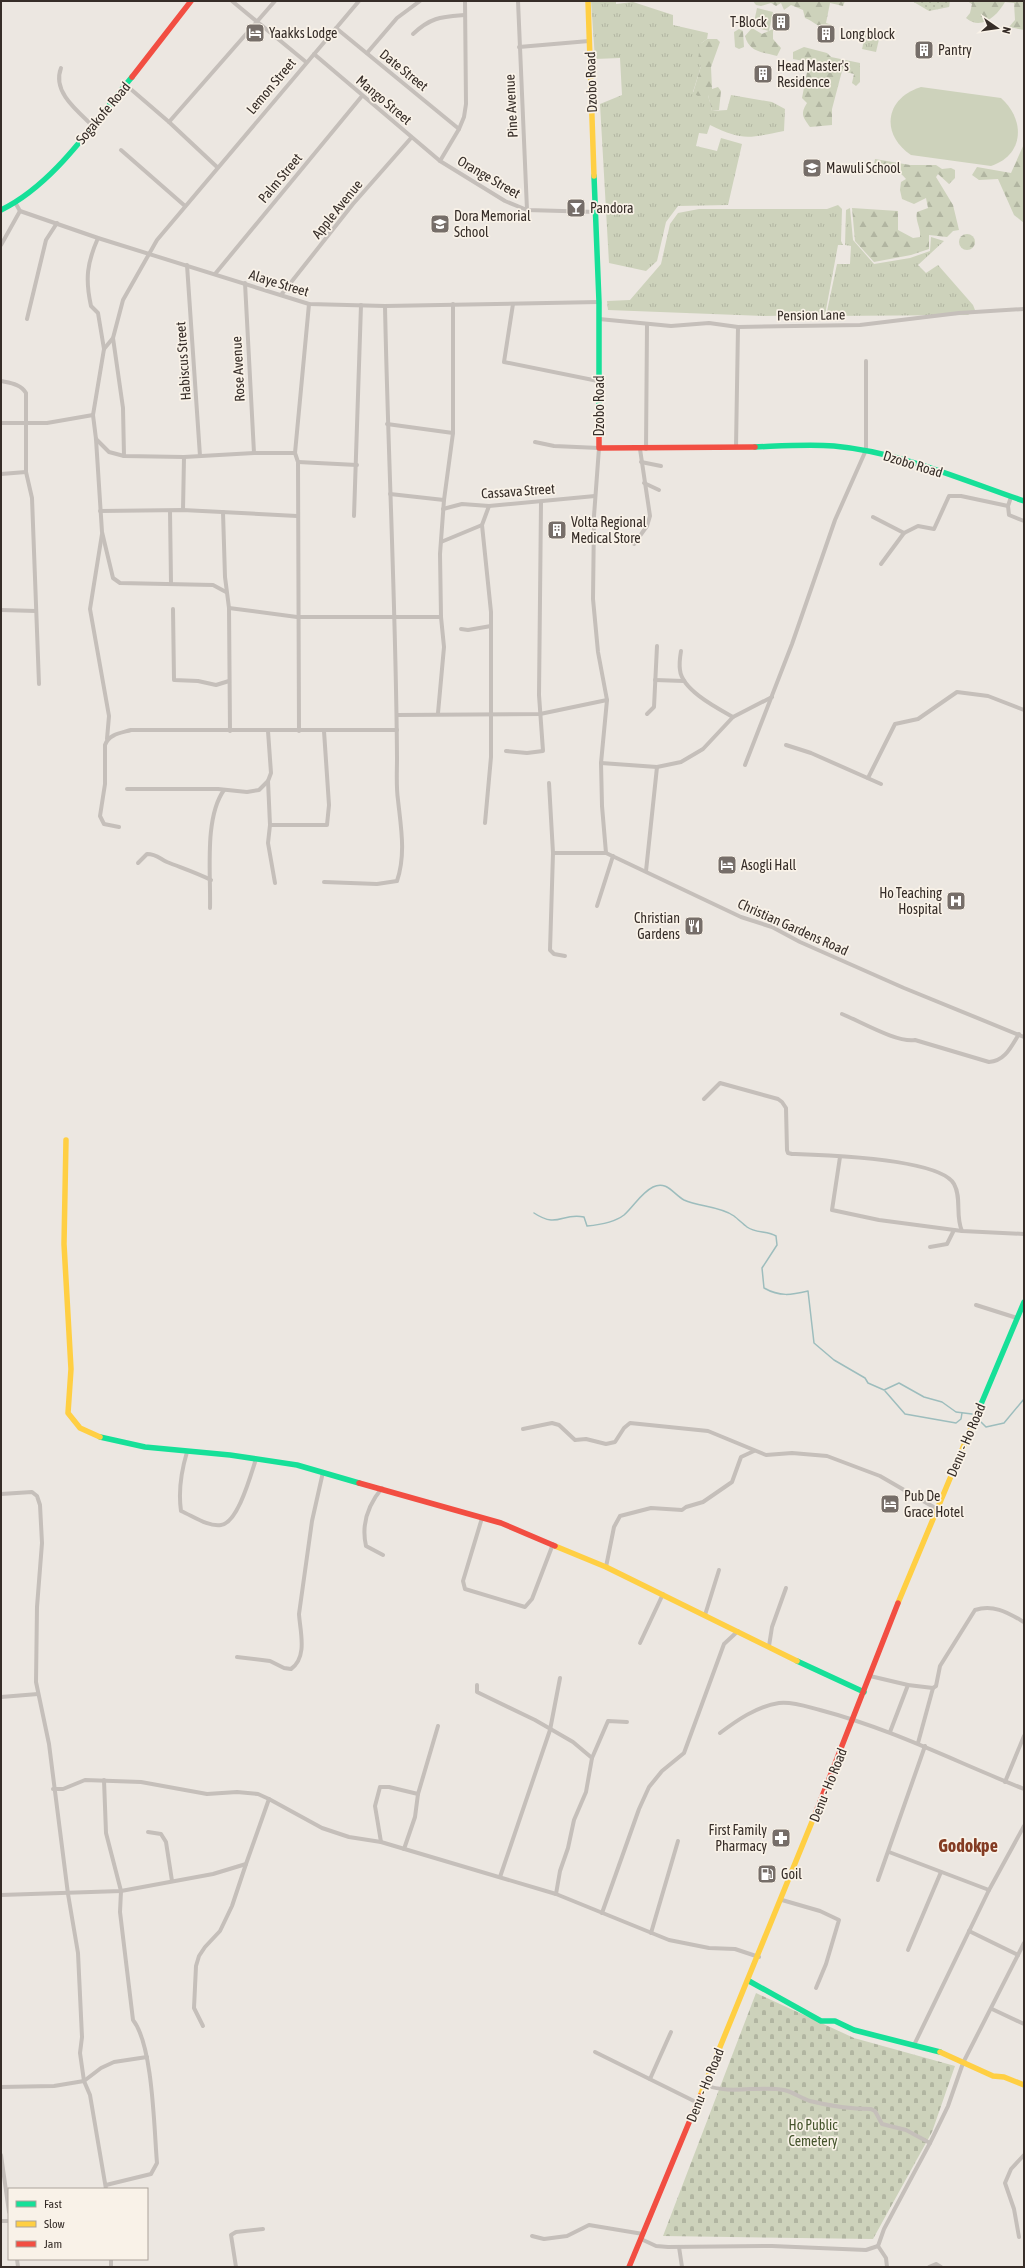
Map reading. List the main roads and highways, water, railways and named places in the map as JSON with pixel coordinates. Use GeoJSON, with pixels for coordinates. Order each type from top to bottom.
{"type":"FeatureCollection","features":[{"type":"Feature","properties":{"kind":"waterway"},"geometry":{"type":"LineString","coordinates":[[534,1213],[549,1220],[577,1216],[584,1217],[587,1226],[601,1224],[616,1220],[624,1215],[645,1193],[658,1185],[662,1185],[670,1189],[684,1200],[722,1210],[734,1216],[750,1229],[776,1236],[777,1245],[762,1268],[764,1288],[780,1294],[808,1291],[814,1343],[834,1360],[865,1378],[868,1383],[884,1390],[899,1383],[924,1397],[942,1402],[956,1412],[972,1414]]}},
{"type":"Feature","properties":{"kind":"waterway"},"geometry":{"type":"LineString","coordinates":[[885,1391],[905,1414],[956,1423],[961,1419],[962,1413]]}},
{"type":"Feature","properties":{"kind":"waterway"},"geometry":{"type":"LineString","coordinates":[[979,1420],[986,1427],[1004,1423],[1024,1399]]}},
{"type":"Feature","properties":{"kind":"place","name":"T-Block"},"geometry":{"type":"Point","coordinates":[781,22]}},
{"type":"Feature","properties":{"kind":"place","name":"Yaakks Lodge"},"geometry":{"type":"Point","coordinates":[255,33]}},
{"type":"Feature","properties":{"kind":"place","name":"Long block"},"geometry":{"type":"Point","coordinates":[826,34]}},
{"type":"Feature","properties":{"kind":"place","name":"Pantry"},"geometry":{"type":"Point","coordinates":[924,50]}},
{"type":"Feature","properties":{"kind":"place","name":"Head Master's Residence"},"geometry":{"type":"Point","coordinates":[763,74]}},
{"type":"Feature","properties":{"kind":"place","name":"Mawuli School"},"geometry":{"type":"Point","coordinates":[812,168]}},
{"type":"Feature","properties":{"kind":"place","name":"Pandora"},"geometry":{"type":"Point","coordinates":[576,208]}},
{"type":"Feature","properties":{"kind":"place","name":"Dora Memorial School"},"geometry":{"type":"Point","coordinates":[440,224]}},
{"type":"Feature","properties":{"kind":"place","name":"Volta Regional Medical Store"},"geometry":{"type":"Point","coordinates":[557,530]}},
{"type":"Feature","properties":{"kind":"place","name":"Asogli Hall"},"geometry":{"type":"Point","coordinates":[727,865]}},
{"type":"Feature","properties":{"kind":"place","name":"Ho Teaching Hospital"},"geometry":{"type":"Point","coordinates":[956,901]}},
{"type":"Feature","properties":{"kind":"place","name":"Christian Gardens"},"geometry":{"type":"Point","coordinates":[694,926]}},
{"type":"Feature","properties":{"kind":"place","name":"Pub De Grace Hotel"},"geometry":{"type":"Point","coordinates":[890,1504]}},
{"type":"Feature","properties":{"kind":"place","name":"First Family Pharmacy"},"geometry":{"type":"Point","coordinates":[781,1838]}},
{"type":"Feature","properties":{"kind":"place","name":"Goil"},"geometry":{"type":"Point","coordinates":[767,1874]}},
{"type":"Feature","properties":{"kind":"district","name":"Godokpe"},"geometry":{"type":"Point","coordinates":[968,1846]}},
{"type":"Feature","properties":{"kind":"park label","name":"Ho Public Cemetery"},"geometry":{"type":"Point","coordinates":[813,2134]}}]}
